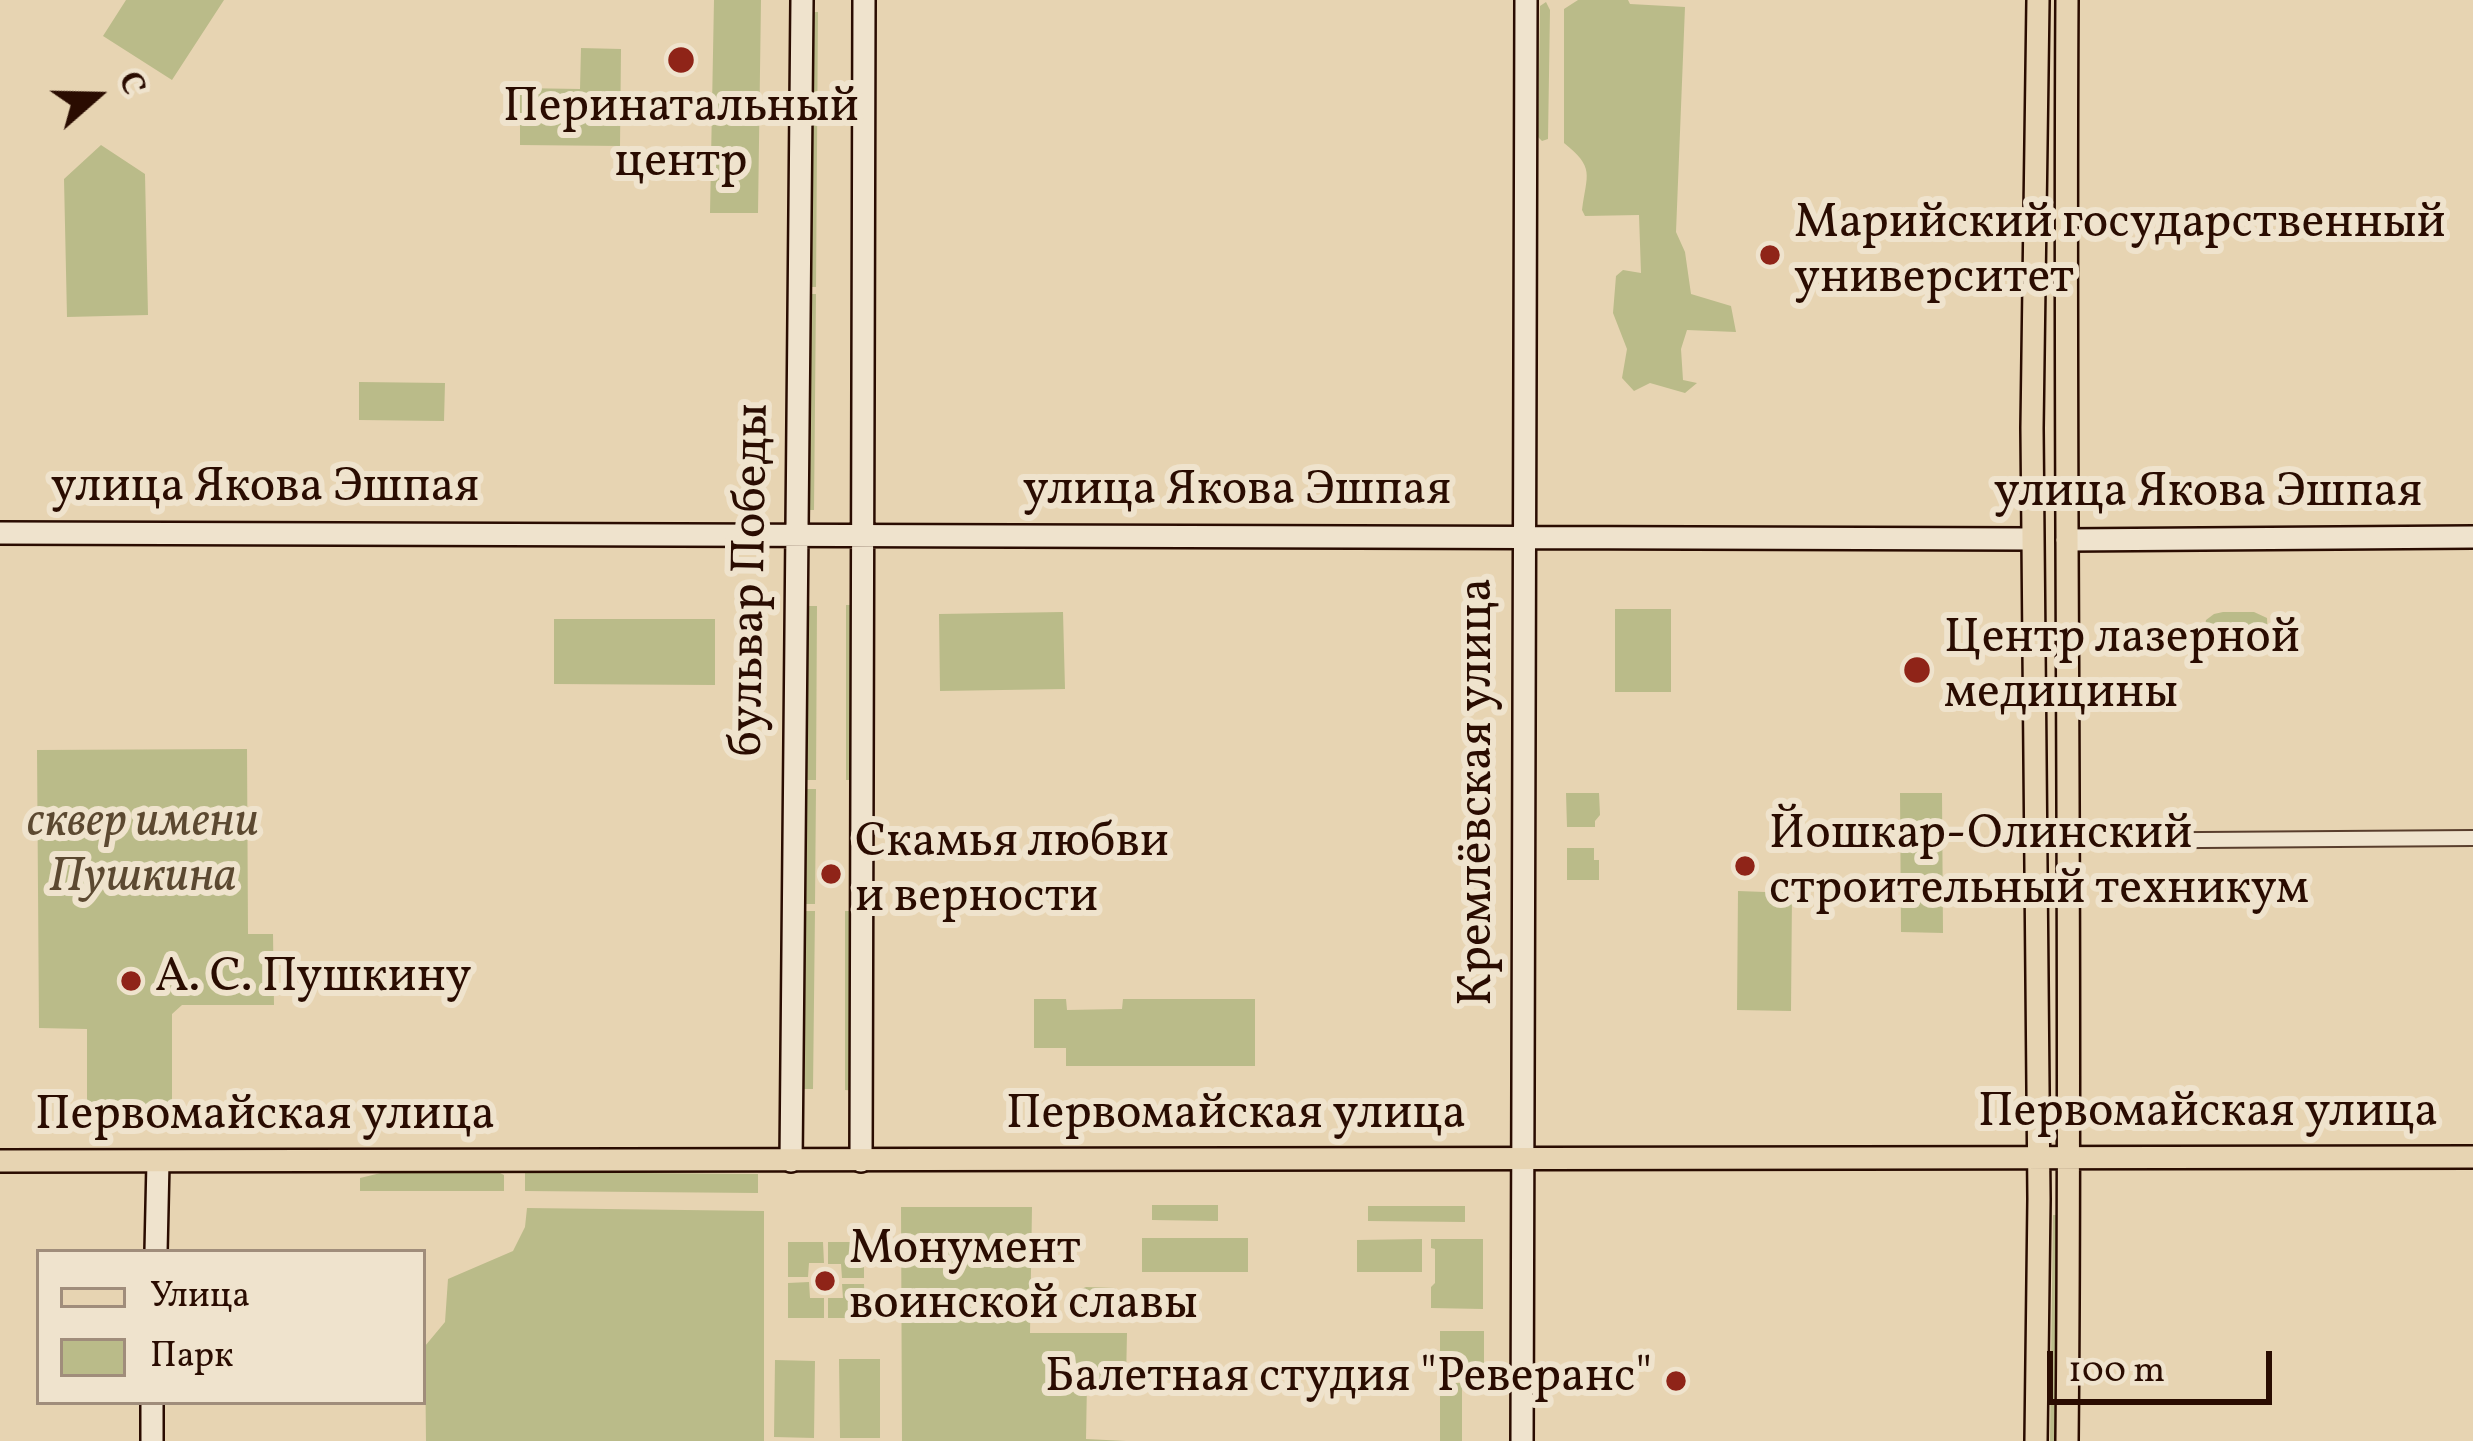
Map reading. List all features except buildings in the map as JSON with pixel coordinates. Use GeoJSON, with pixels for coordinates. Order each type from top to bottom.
{"type":"FeatureCollection","features":[{"type":"Feature","properties":{"kind":"main road"},"geometry":{"type":"LineString","coordinates":[[2036,1441],[2032,539],[2038,0]]}},
{"type":"Feature","properties":{"kind":"main road"},"geometry":{"type":"LineString","coordinates":[[2067,0],[2067,1441]]}},
{"type":"Feature","properties":{"kind":"main road","name":"улица Якова Эшпая"},"geometry":{"type":"LineString","coordinates":[[2032,539],[2066,540]]}},
{"type":"Feature","properties":{"kind":"main road","name":"Первомайская улица"},"geometry":{"type":"LineString","coordinates":[[0,1161],[2473,1157]]}},
{"type":"Feature","properties":{"kind":"street","name":"бульвар Победы"},"geometry":{"type":"LineString","coordinates":[[791,1161],[802,0]]}},
{"type":"Feature","properties":{"kind":"street"},"geometry":{"type":"LineString","coordinates":[[861,1161],[864,0]]}},
{"type":"Feature","properties":{"kind":"street","name":"Кремлёвская улица"},"geometry":{"type":"LineString","coordinates":[[1522,1441],[1526,0]]}},
{"type":"Feature","properties":{"kind":"street","name":"улица Якова Эшпая"},"geometry":{"type":"LineString","coordinates":[[0,533],[2032,539]]}},
{"type":"Feature","properties":{"kind":"street","name":"улица Якова Эшпая"},"geometry":{"type":"LineString","coordinates":[[2066,540],[2473,537]]}},
{"type":"Feature","properties":{"kind":"street"},"geometry":{"type":"LineString","coordinates":[[2066,841],[2473,838]]}},
{"type":"Feature","properties":{"kind":"street"},"geometry":{"type":"LineString","coordinates":[[156,1249],[158,1162]]}},
{"type":"Feature","properties":{"kind":"street"},"geometry":{"type":"LineString","coordinates":[[152,1405],[152,1441]]}},
{"type":"Feature","properties":{"kind":"green space"},"geometry":{"type":"Polygon","coordinates":[[[126,0],[224,0],[172,80],[103,36],[126,0]]]}},
{"type":"Feature","properties":{"kind":"green space"},"geometry":{"type":"Polygon","coordinates":[[[714,0],[761,0],[758,213],[710,213],[714,0]]]}},
{"type":"Feature","properties":{"kind":"green space"},"geometry":{"type":"Polygon","coordinates":[[[1578,0],[1685,7],[1676,232],[1685,252],[1691,294],[1731,306],[1736,332],[1687,330],[1681,349],[1683,380],[1697,383],[1685,393],[1650,383],[1634,391],[1622,378],[1627,349],[1613,313],[1616,276],[1623,270],[1641,273],[1639,215],[1585,216],[1582,210],[1585,165],[1564,143],[1564,9],[1578,0]]]}},
{"type":"Feature","properties":{"kind":"green space"},"geometry":{"type":"Polygon","coordinates":[[[1546,2],[1550,10],[1548,139],[1542,141],[1538,137],[1540,6],[1546,2]]]}},
{"type":"Feature","properties":{"kind":"green space"},"geometry":{"type":"Polygon","coordinates":[[[810,12],[818,12],[816,287],[808,287],[810,12]]]}},
{"type":"Feature","properties":{"kind":"green space"},"geometry":{"type":"Polygon","coordinates":[[[852,12],[860,12],[859,512],[850,512],[852,12]]]}},
{"type":"Feature","properties":{"kind":"green space"},"geometry":{"type":"Polygon","coordinates":[[[581,48],[621,49],[620,146],[520,145],[520,88],[580,89],[581,48]]]}},
{"type":"Feature","properties":{"kind":"green space"},"geometry":{"type":"Polygon","coordinates":[[[101,145],[145,174],[148,315],[67,317],[64,179],[101,145]]]}},
{"type":"Feature","properties":{"kind":"green space"},"geometry":{"type":"Polygon","coordinates":[[[808,294],[816,294],[814,510],[806,510],[808,294]]]}},
{"type":"Feature","properties":{"kind":"green space"},"geometry":{"type":"Polygon","coordinates":[[[359,382],[445,383],[444,421],[359,420],[359,382]]]}},
{"type":"Feature","properties":{"kind":"green space"},"geometry":{"type":"Polygon","coordinates":[[[846,605],[858,605],[858,780],[846,780],[846,605]]]}},
{"type":"Feature","properties":{"kind":"green space"},"geometry":{"type":"Polygon","coordinates":[[[806,606],[817,606],[816,780],[804,780],[806,606]]]}},
{"type":"Feature","properties":{"kind":"green space"},"geometry":{"type":"Polygon","coordinates":[[[1615,609],[1671,609],[1671,692],[1615,692],[1615,609]]]}},
{"type":"Feature","properties":{"kind":"green space"},"geometry":{"type":"Polygon","coordinates":[[[1063,612],[1065,689],[940,691],[939,614],[1063,612]]]}},
{"type":"Feature","properties":{"kind":"green space"},"geometry":{"type":"Polygon","coordinates":[[[2223,612],[2254,612],[2267,618],[2268,638],[2236,647],[2203,640],[2206,620],[2223,612]]]}},
{"type":"Feature","properties":{"kind":"green space"},"geometry":{"type":"Polygon","coordinates":[[[554,619],[715,619],[715,685],[554,684],[554,619]]]}},
{"type":"Feature","properties":{"kind":"green space","name":"сквер имени Пушкина"},"geometry":{"type":"Polygon","coordinates":[[[247,749],[248,934],[273,934],[274,1005],[182,1005],[172,1014],[172,1117],[87,1117],[87,1029],[39,1028],[37,750],[247,749]]]}},
{"type":"Feature","properties":{"kind":"green space"},"geometry":{"type":"Polygon","coordinates":[[[805,789],[816,789],[815,904],[804,904],[805,789]]]}},
{"type":"Feature","properties":{"kind":"green space"},"geometry":{"type":"Polygon","coordinates":[[[1566,793],[1599,793],[1595,827],[1567,827],[1566,793]]]}},
{"type":"Feature","properties":{"kind":"green space"},"geometry":{"type":"Polygon","coordinates":[[[1900,793],[1942,793],[1943,933],[1901,932],[1900,793]]]}},
{"type":"Feature","properties":{"kind":"green space"},"geometry":{"type":"Polygon","coordinates":[[[1567,848],[1594,848],[1599,880],[1567,880],[1567,848]]]}},
{"type":"Feature","properties":{"kind":"green space"},"geometry":{"type":"Polygon","coordinates":[[[1738,891],[1792,893],[1791,1011],[1737,1010],[1738,891]]]}},
{"type":"Feature","properties":{"kind":"green space"},"geometry":{"type":"Polygon","coordinates":[[[803,911],[815,911],[813,1089],[802,1089],[803,911]]]}},
{"type":"Feature","properties":{"kind":"green space"},"geometry":{"type":"Polygon","coordinates":[[[845,911],[857,911],[857,1091],[845,1090],[845,911]]]}},
{"type":"Feature","properties":{"kind":"green space"},"geometry":{"type":"Polygon","coordinates":[[[1034,999],[1066,999],[1067,1010],[1122,1009],[1123,999],[1255,999],[1255,1066],[1066,1066],[1066,1048],[1034,1048],[1034,999]]]}},
{"type":"Feature","properties":{"kind":"green space"},"geometry":{"type":"Polygon","coordinates":[[[389,1171],[498,1172],[504,1175],[504,1191],[360,1191],[360,1178],[389,1171]]]}},
{"type":"Feature","properties":{"kind":"green space"},"geometry":{"type":"Polygon","coordinates":[[[525,1172],[758,1174],[758,1193],[525,1191],[525,1172]]]}},
{"type":"Feature","properties":{"kind":"green space"},"geometry":{"type":"Polygon","coordinates":[[[1152,1205],[1218,1205],[1218,1221],[1152,1220],[1152,1205]]]}},
{"type":"Feature","properties":{"kind":"green space"},"geometry":{"type":"Polygon","coordinates":[[[1368,1206],[1465,1206],[1465,1222],[1368,1221],[1368,1206]]]}},
{"type":"Feature","properties":{"kind":"green space"},"geometry":{"type":"Polygon","coordinates":[[[901,1207],[1032,1207],[1030,1333],[1127,1333],[1126,1381],[1087,1382],[1086,1439],[1126,1441],[902,1441],[901,1207]]]}},
{"type":"Feature","properties":{"kind":"green space"},"geometry":{"type":"Polygon","coordinates":[[[527,1208],[764,1211],[764,1441],[426,1441],[426,1345],[445,1322],[448,1279],[513,1251],[525,1227],[527,1208]]]}},
{"type":"Feature","properties":{"kind":"green space"},"geometry":{"type":"Polygon","coordinates":[[[2053,1215],[2058,1215],[2055,1441],[2050,1441],[2053,1215]]]}},
{"type":"Feature","properties":{"kind":"green space"},"geometry":{"type":"Polygon","coordinates":[[[1142,1238],[1248,1238],[1248,1272],[1142,1272],[1142,1238]]]}},
{"type":"Feature","properties":{"kind":"green space"},"geometry":{"type":"Polygon","coordinates":[[[1422,1239],[1422,1272],[1357,1272],[1357,1240],[1422,1239]]]}},
{"type":"Feature","properties":{"kind":"green space"},"geometry":{"type":"Polygon","coordinates":[[[1431,1239],[1483,1239],[1483,1309],[1431,1308],[1435,1249],[1431,1239]]]}},
{"type":"Feature","properties":{"kind":"green space"},"geometry":{"type":"Polygon","coordinates":[[[788,1242],[823,1242],[824,1263],[809,1263],[808,1277],[788,1277],[788,1242]]]}},
{"type":"Feature","properties":{"kind":"green space"},"geometry":{"type":"Polygon","coordinates":[[[828,1242],[864,1242],[864,1278],[842,1278],[841,1264],[828,1264],[828,1242]]]}},
{"type":"Feature","properties":{"kind":"green space"},"geometry":{"type":"Polygon","coordinates":[[[809,1282],[810,1298],[824,1298],[824,1318],[788,1318],[788,1283],[809,1282]]]}},
{"type":"Feature","properties":{"kind":"green space"},"geometry":{"type":"Polygon","coordinates":[[[842,1284],[864,1284],[865,1318],[828,1318],[828,1298],[843,1298],[842,1284]]]}},
{"type":"Feature","properties":{"kind":"green space"},"geometry":{"type":"Polygon","coordinates":[[[1086,1287],[1115,1288],[1121,1294],[1120,1315],[1108,1321],[1080,1319],[1077,1297],[1086,1287]]]}},
{"type":"Feature","properties":{"kind":"green space"},"geometry":{"type":"Polygon","coordinates":[[[1440,1331],[1484,1331],[1484,1369],[1440,1369],[1440,1331]]]}},
{"type":"Feature","properties":{"kind":"green space"},"geometry":{"type":"Polygon","coordinates":[[[839,1359],[880,1359],[880,1438],[840,1438],[839,1359]]]}},
{"type":"Feature","properties":{"kind":"green space"},"geometry":{"type":"Polygon","coordinates":[[[775,1360],[815,1361],[814,1438],[774,1437],[775,1360]]]}},
{"type":"Feature","properties":{"kind":"green space"},"geometry":{"type":"Polygon","coordinates":[[[1440,1383],[1462,1383],[1462,1441],[1440,1441],[1440,1383]]]}},
{"type":"Feature","properties":{"kind":"place","name":"Перинатальный центр"},"geometry":{"type":"Point","coordinates":[681,60]}},
{"type":"Feature","properties":{"kind":"place","name":"Марийский государственный университет"},"geometry":{"type":"Point","coordinates":[1770,255]}},
{"type":"Feature","properties":{"kind":"place","name":"Центр лазерной медицины"},"geometry":{"type":"Point","coordinates":[1917,670]}},
{"type":"Feature","properties":{"kind":"place","name":"Йошкар-Олинский строительный техникум"},"geometry":{"type":"Point","coordinates":[1745,866]}},
{"type":"Feature","properties":{"kind":"place","name":"Скамья любви и верности"},"geometry":{"type":"Point","coordinates":[831,874]}},
{"type":"Feature","properties":{"kind":"place","name":"А. С. Пушкину"},"geometry":{"type":"Point","coordinates":[131,981]}},
{"type":"Feature","properties":{"kind":"place","name":"Монумент воинской славы"},"geometry":{"type":"Point","coordinates":[825,1281]}},
{"type":"Feature","properties":{"kind":"place","name":"Балетная студия \"Реверанс\""},"geometry":{"type":"Point","coordinates":[1676,1381]}}]}
